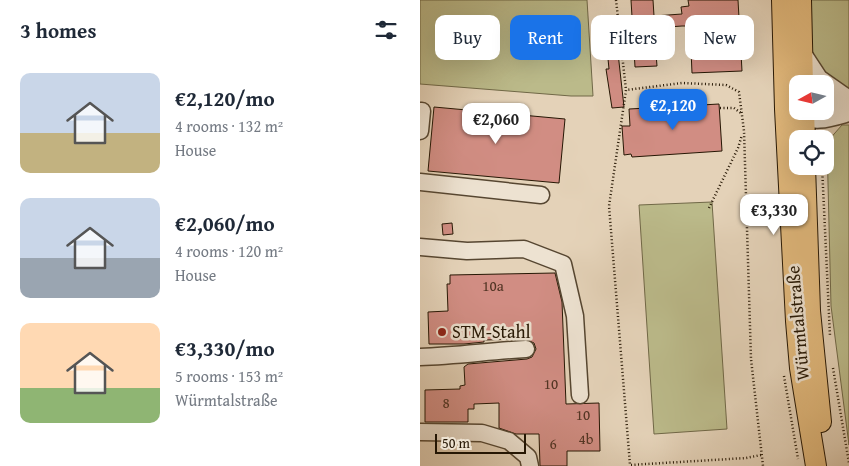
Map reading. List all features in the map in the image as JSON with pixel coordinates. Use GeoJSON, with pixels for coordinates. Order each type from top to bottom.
{"type":"FeatureCollection","features":[{"type":"Feature","properties":{"kind":"main road","name":"Würmtalstraße"},"geometry":{"type":"LineString","coordinates":[[782,0],[793,75]]}},
{"type":"Feature","properties":{"kind":"main road"},"geometry":{"type":"LineString","coordinates":[[801,0],[803,75]]}},
{"type":"Feature","properties":{"kind":"main road","name":"Würmtalstraße"},"geometry":{"type":"LineString","coordinates":[[798,120],[796,321],[800,368],[816,466]]}},
{"type":"Feature","properties":{"kind":"main road","name":"Würmtalstraße"},"geometry":{"type":"LineString","coordinates":[[806,175],[810,311],[824,445],[828,466]]}},
{"type":"Feature","properties":{"kind":"lane"},"geometry":{"type":"LineString","coordinates":[[802,52],[819,78],[849,99]]}},
{"type":"Feature","properties":{"kind":"lane"},"geometry":{"type":"LineString","coordinates":[[834,105],[849,107]]}},
{"type":"Feature","properties":{"kind":"lane"},"geometry":{"type":"LineString","coordinates":[[420,111],[422,111],[420,131]]}},
{"type":"Feature","properties":{"kind":"lane"},"geometry":{"type":"LineString","coordinates":[[834,117],[849,113]]}},
{"type":"Feature","properties":{"kind":"lane"},"geometry":{"type":"LineString","coordinates":[[420,182],[541,195]]}},
{"type":"Feature","properties":{"kind":"lane"},"geometry":{"type":"LineString","coordinates":[[420,247],[467,251],[524,248],[563,264],[575,316],[580,395]]}},
{"type":"Feature","properties":{"kind":"lane"},"geometry":{"type":"LineString","coordinates":[[420,357],[526,349]]}},
{"type":"Feature","properties":{"kind":"lane"},"geometry":{"type":"LineString","coordinates":[[420,432],[482,433],[509,441],[528,457],[530,466]]}},
{"type":"Feature","properties":{"kind":"path"},"geometry":{"type":"LineString","coordinates":[[616,0],[626,90],[609,206],[630,465],[746,458],[761,455]]}},
{"type":"Feature","properties":{"kind":"path"},"geometry":{"type":"LineString","coordinates":[[626,90],[682,83],[726,85],[739,92],[744,131],[751,359],[761,455],[764,466]]}},
{"type":"Feature","properties":{"kind":"path"},"geometry":{"type":"LineString","coordinates":[[720,108],[734,108],[742,114]]}},
{"type":"Feature","properties":{"kind":"path"},"geometry":{"type":"LineString","coordinates":[[709,208],[738,148],[744,131]]}},
{"type":"Feature","properties":{"kind":"path"},"geometry":{"type":"LineString","coordinates":[[822,175],[830,337]]}},
{"type":"Feature","properties":{"kind":"path"},"geometry":{"type":"LineString","coordinates":[[832,364],[849,463]]}},
{"type":"Feature","properties":{"kind":"shaded area"},"geometry":{"type":"Polygon","coordinates":[[[420,0],[587,0],[593,96],[571,96],[420,84],[420,0]]]}},
{"type":"Feature","properties":{"kind":"shaded area"},"geometry":{"type":"Polygon","coordinates":[[[809,0],[849,0],[849,89],[837,84],[834,82],[834,75],[826,75],[816,64],[811,52],[809,0]]]}},
{"type":"Feature","properties":{"kind":"shaded area"},"geometry":{"type":"Polygon","coordinates":[[[842,125],[849,125],[849,445],[831,306],[828,175],[834,175],[834,134],[842,125]]]}},
{"type":"Feature","properties":{"kind":"shaded area"},"geometry":{"type":"Polygon","coordinates":[[[712,202],[727,429],[654,434],[639,205],[712,202]]]}},
{"type":"Feature","properties":{"kind":"building"},"geometry":{"type":"Polygon","coordinates":[[[631,0],[653,0],[654,15],[632,15],[631,0]]]}},
{"type":"Feature","properties":{"kind":"building"},"geometry":{"type":"Polygon","coordinates":[[[688,0],[738,0],[739,15],[685,15],[685,26],[675,26],[675,15],[668,15],[682,14],[681,7],[689,6],[688,0]]]}},
{"type":"Feature","properties":{"kind":"building"},"geometry":{"type":"Polygon","coordinates":[[[608,60],[619,60],[624,107],[612,108],[606,69],[609,69],[608,60]]]}},
{"type":"Feature","properties":{"kind":"building"},"geometry":{"type":"Polygon","coordinates":[[[635,60],[657,60],[657,66],[635,67],[635,60]]]}},
{"type":"Feature","properties":{"kind":"building"},"geometry":{"type":"Polygon","coordinates":[[[691,60],[741,60],[742,71],[692,73],[691,60]]]}},
{"type":"Feature","properties":{"kind":"building"},"geometry":{"type":"Polygon","coordinates":[[[719,104],[722,151],[632,157],[631,154],[624,155],[622,126],[630,126],[629,109],[719,104]]]}},
{"type":"Feature","properties":{"kind":"building"},"geometry":{"type":"Polygon","coordinates":[[[434,107],[565,119],[559,183],[428,171],[434,107]]]}},
{"type":"Feature","properties":{"kind":"building"},"geometry":{"type":"Polygon","coordinates":[[[452,223],[453,234],[443,235],[442,224],[452,223]]]}},
{"type":"Feature","properties":{"kind":"building"},"geometry":{"type":"Polygon","coordinates":[[[555,273],[562,302],[566,404],[599,403],[600,451],[567,451],[567,466],[540,466],[539,434],[516,434],[499,428],[499,403],[474,404],[474,409],[468,409],[468,422],[425,422],[425,390],[460,389],[460,386],[465,385],[464,367],[468,364],[527,359],[532,357],[536,349],[534,343],[525,339],[484,340],[484,342],[464,344],[429,344],[428,312],[448,311],[447,284],[450,284],[450,275],[555,273]]]}},
{"type":"Feature","properties":{"kind":"place","name":"STM-Stahl"},"geometry":{"type":"Point","coordinates":[442,332]}}]}
